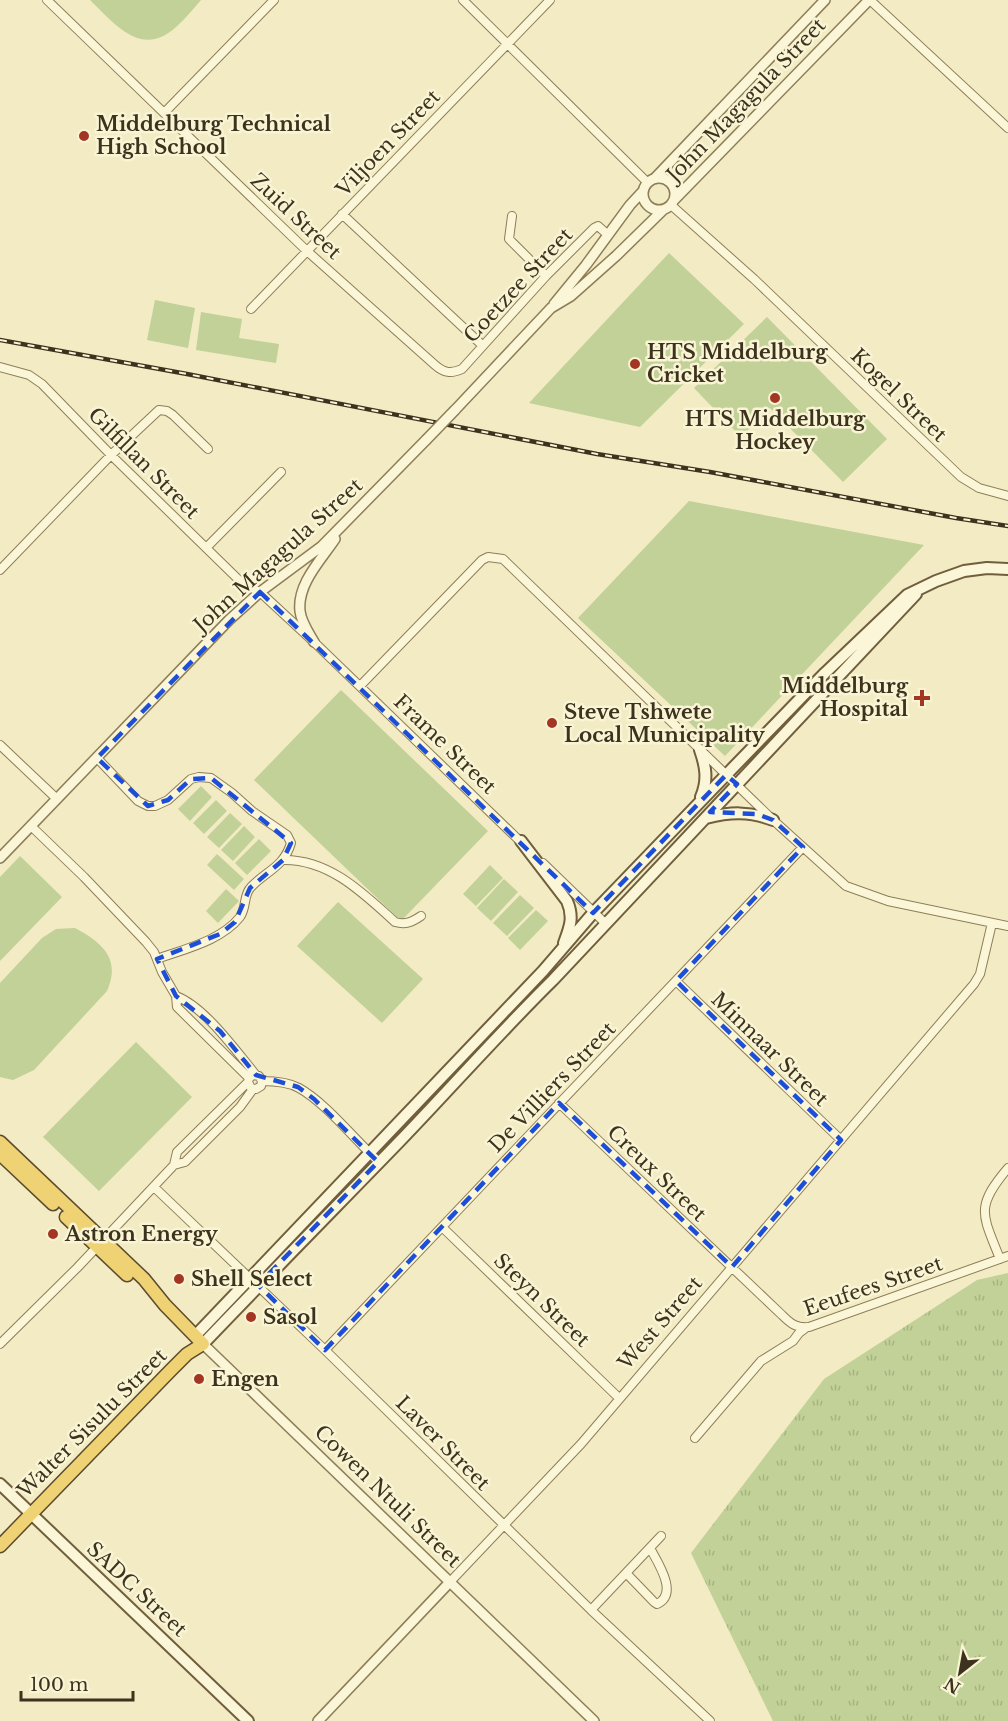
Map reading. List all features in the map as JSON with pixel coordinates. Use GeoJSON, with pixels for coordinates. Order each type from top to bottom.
{"type":"FeatureCollection","features":[{"type":"Feature","properties":{"kind":"highway","name":"Cowen Ntuli Street"},"geometry":{"type":"LineString","coordinates":[[0,1142],[138,1284],[157,1297],[199,1340]]}},
{"type":"Feature","properties":{"kind":"highway","name":"Cowen Ntuli Street"},"geometry":{"type":"LineString","coordinates":[[0,1154],[101,1244]]}},
{"type":"Feature","properties":{"kind":"highway","name":"Walter Sisulu Street"},"geometry":{"type":"LineString","coordinates":[[0,1546],[199,1340]]}},
{"type":"Feature","properties":{"kind":"main road"},"geometry":{"type":"LineString","coordinates":[[199,1340],[249,1277],[370,1154],[543,971],[594,912],[889,610],[907,595],[964,571],[987,568],[1008,569]]}},
{"type":"Feature","properties":{"kind":"main road"},"geometry":{"type":"LineString","coordinates":[[199,1340],[258,1285],[379,1162],[918,591]]}},
{"type":"Feature","properties":{"kind":"main road"},"geometry":{"type":"LineString","coordinates":[[697,806],[706,786],[706,773],[700,750]]}},
{"type":"Feature","properties":{"kind":"main road"},"geometry":{"type":"LineString","coordinates":[[704,819],[735,812],[772,820]]}},
{"type":"Feature","properties":{"kind":"main road"},"geometry":{"type":"LineString","coordinates":[[521,841],[567,901],[571,910],[571,921],[562,949]]}},
{"type":"Feature","properties":{"kind":"main road"},"geometry":{"type":"LineString","coordinates":[[543,971],[553,980]]}},
{"type":"Feature","properties":{"kind":"main road"},"geometry":{"type":"LineString","coordinates":[[461,1056],[470,1065]]}},
{"type":"Feature","properties":{"kind":"main road","name":"SADC Street"},"geometry":{"type":"LineString","coordinates":[[0,1484],[248,1721]]}},
{"type":"Feature","properties":{"kind":"street","name":"Zuid Street"},"geometry":{"type":"LineString","coordinates":[[47,0],[307,251],[435,365],[451,373]]}},
{"type":"Feature","properties":{"kind":"street"},"geometry":{"type":"LineString","coordinates":[[164,113],[274,0]]}},
{"type":"Feature","properties":{"kind":"street"},"geometry":{"type":"LineString","coordinates":[[462,0],[649,184]]}},
{"type":"Feature","properties":{"kind":"street","name":"Viljoen Street"},"geometry":{"type":"LineString","coordinates":[[251,309],[550,0]]}},
{"type":"Feature","properties":{"kind":"street","name":"John Magagula Street"},"geometry":{"type":"LineString","coordinates":[[0,858],[230,620],[260,592],[322,546],[426,440],[550,308],[649,184],[825,0]]}},
{"type":"Feature","properties":{"kind":"street"},"geometry":{"type":"LineString","coordinates":[[870,0],[1008,128]]}},
{"type":"Feature","properties":{"kind":"street","name":"John Magagula Street"},"geometry":{"type":"LineString","coordinates":[[550,308],[571,296],[670,205],[870,0]]}},
{"type":"Feature","properties":{"kind":"street"},"geometry":{"type":"LineString","coordinates":[[667,180],[672,183],[676,194],[670,205],[651,208],[646,204],[649,184],[667,180]]}},
{"type":"Feature","properties":{"kind":"street","name":"Kogel Street"},"geometry":{"type":"LineString","coordinates":[[670,205],[754,279],[961,477],[979,488],[1008,496]]}},
{"type":"Feature","properties":{"kind":"street"},"geometry":{"type":"LineString","coordinates":[[342,214],[482,345]]}},
{"type":"Feature","properties":{"kind":"street"},"geometry":{"type":"LineString","coordinates":[[512,216],[508,239],[546,276]]}},
{"type":"Feature","properties":{"kind":"street","name":"Coetzee Street"},"geometry":{"type":"LineString","coordinates":[[451,373],[462,369],[546,276],[594,228],[598,226],[602,228],[608,235]]}},
{"type":"Feature","properties":{"kind":"street","name":"Gilfillan Street"},"geometry":{"type":"LineString","coordinates":[[0,367],[29,375],[42,384],[243,584],[260,592]]}},
{"type":"Feature","properties":{"kind":"street"},"geometry":{"type":"LineString","coordinates":[[0,570],[111,455],[159,410],[173,415],[208,449]]}},
{"type":"Feature","properties":{"kind":"street"},"geometry":{"type":"LineString","coordinates":[[206,548],[281,472]]}},
{"type":"Feature","properties":{"kind":"street"},"geometry":{"type":"LineString","coordinates":[[314,642],[300,613],[301,597],[308,579],[345,524]]}},
{"type":"Feature","properties":{"kind":"street"},"geometry":{"type":"LineString","coordinates":[[360,686],[482,560],[493,556],[503,559],[772,820],[853,890],[888,901],[1008,926]]}},
{"type":"Feature","properties":{"kind":"street","name":"Frame Street"},"geometry":{"type":"LineString","coordinates":[[260,592],[605,923]]}},
{"type":"Feature","properties":{"kind":"street"},"geometry":{"type":"LineString","coordinates":[[0,745],[57,799]]}},
{"type":"Feature","properties":{"kind":"street"},"geometry":{"type":"LineString","coordinates":[[97,758],[138,801],[148,806],[155,806],[168,800],[191,779],[211,778],[232,793],[252,812],[287,835],[291,843],[283,860],[251,887],[246,896],[244,911],[228,928],[220,934],[157,959]]}},
{"type":"Feature","properties":{"kind":"street"},"geometry":{"type":"LineString","coordinates":[[31,826],[146,942],[176,996],[177,1007],[254,1081],[287,1083],[298,1087],[314,1099],[379,1162]]}},
{"type":"Feature","properties":{"kind":"street","name":"De Villiers Street"},"geometry":{"type":"LineString","coordinates":[[325,1350],[803,848]]}},
{"type":"Feature","properties":{"kind":"street"},"geometry":{"type":"LineString","coordinates":[[283,860],[309,861],[323,867],[354,886],[395,922],[411,923],[422,916]]}},
{"type":"Feature","properties":{"kind":"street","name":"West Street"},"geometry":{"type":"LineString","coordinates":[[318,1721],[581,1444],[974,984],[980,974],[992,923]]}},
{"type":"Feature","properties":{"kind":"street","name":"Minnaar Street"},"geometry":{"type":"LineString","coordinates":[[676,981],[842,1140]]}},
{"type":"Feature","properties":{"kind":"street"},"geometry":{"type":"LineString","coordinates":[[176,996],[187,1000],[220,1031],[254,1081]]}},
{"type":"Feature","properties":{"kind":"street"},"geometry":{"type":"LineString","coordinates":[[0,1344],[101,1244],[154,1187],[174,1165],[177,1152],[214,1115],[254,1081]]}},
{"type":"Feature","properties":{"kind":"street"},"geometry":{"type":"LineString","coordinates":[[174,1165],[185,1162],[240,1107],[254,1081]]}},
{"type":"Feature","properties":{"kind":"street","name":"Creux Street"},"geometry":{"type":"LineString","coordinates":[[559,1102],[732,1267]]}},
{"type":"Feature","properties":{"kind":"street"},"geometry":{"type":"LineString","coordinates":[[214,1115],[223,1124]]}},
{"type":"Feature","properties":{"kind":"street"},"geometry":{"type":"LineString","coordinates":[[1004,1257],[984,1216],[984,1205],[998,1180],[1008,1168]]}},
{"type":"Feature","properties":{"kind":"street","name":"Laver Street"},"geometry":{"type":"LineString","coordinates":[[154,1187],[325,1350],[591,1611],[710,1721]]}},
{"type":"Feature","properties":{"kind":"street","name":"Steyn Street"},"geometry":{"type":"LineString","coordinates":[[441,1227],[619,1398]]}},
{"type":"Feature","properties":{"kind":"street","name":"Eeufees Street"},"geometry":{"type":"LineString","coordinates":[[732,1267],[793,1325],[800,1328],[1004,1257]]}},
{"type":"Feature","properties":{"kind":"street"},"geometry":{"type":"LineString","coordinates":[[695,1438],[760,1361],[793,1341],[809,1326]]}},
{"type":"Feature","properties":{"kind":"street","name":"Cowen Ntuli Street"},"geometry":{"type":"LineString","coordinates":[[199,1340],[594,1721]]}},
{"type":"Feature","properties":{"kind":"street"},"geometry":{"type":"LineString","coordinates":[[591,1611],[661,1536]]}},
{"type":"Feature","properties":{"kind":"street"},"geometry":{"type":"LineString","coordinates":[[626,1574],[657,1604],[666,1598],[668,1594],[664,1576],[650,1548]]}},
{"type":"Feature","properties":{"kind":"highlighted area"},"geometry":{"type":"Polygon","coordinates":[[[260,592],[593,913],[726,775],[737,784],[710,812],[757,814],[773,820],[803,847],[676,981],[841,1140],[732,1267],[559,1103],[325,1350],[258,1285],[378,1162],[314,1099],[298,1087],[256,1075],[220,1031],[176,996],[157,959],[220,934],[235,922],[250,888],[283,860],[291,843],[211,778],[191,779],[168,800],[148,806],[97,758],[260,592]]]}},
{"type":"Feature","properties":{"kind":"green space"},"geometry":{"type":"Polygon","coordinates":[[[90,0],[201,0],[176,27],[163,36],[151,40],[140,39],[129,34],[90,0]]]}},
{"type":"Feature","properties":{"kind":"green space","name":"HTS Middelburg Cricket"},"geometry":{"type":"Polygon","coordinates":[[[669,253],[744,324],[640,427],[529,403],[669,253]]]}},
{"type":"Feature","properties":{"kind":"green space"},"geometry":{"type":"Polygon","coordinates":[[[155,300],[195,308],[188,348],[147,340],[155,300]]]}},
{"type":"Feature","properties":{"kind":"green space"},"geometry":{"type":"Polygon","coordinates":[[[201,312],[242,319],[239,338],[279,344],[276,363],[196,350],[201,312]]]}},
{"type":"Feature","properties":{"kind":"green space","name":"HTS Middelburg Hockey"},"geometry":{"type":"Polygon","coordinates":[[[767,317],[887,439],[843,482],[770,408],[741,437],[694,388],[767,317]]]}},
{"type":"Feature","properties":{"kind":"green space"},"geometry":{"type":"Polygon","coordinates":[[[689,501],[924,545],[725,756],[578,618],[689,501]]]}},
{"type":"Feature","properties":{"kind":"green space"},"geometry":{"type":"Polygon","coordinates":[[[341,690],[488,831],[401,921],[254,780],[341,690]]]}},
{"type":"Feature","properties":{"kind":"green space"},"geometry":{"type":"Polygon","coordinates":[[[201,786],[212,797],[190,821],[178,809],[201,786]]]}},
{"type":"Feature","properties":{"kind":"green space"},"geometry":{"type":"Polygon","coordinates":[[[216,800],[227,811],[204,834],[193,823],[216,800]]]}},
{"type":"Feature","properties":{"kind":"green space"},"geometry":{"type":"Polygon","coordinates":[[[230,813],[242,824],[219,848],[207,837],[230,813]]]}},
{"type":"Feature","properties":{"kind":"green space"},"geometry":{"type":"Polygon","coordinates":[[[244,826],[255,837],[233,861],[221,850],[244,826]]]}},
{"type":"Feature","properties":{"kind":"green space"},"geometry":{"type":"Polygon","coordinates":[[[259,839],[271,851],[247,875],[235,863],[259,839]]]}},
{"type":"Feature","properties":{"kind":"green space"},"geometry":{"type":"Polygon","coordinates":[[[217,854],[244,879],[234,890],[207,865],[217,854]]]}},
{"type":"Feature","properties":{"kind":"green space"},"geometry":{"type":"Polygon","coordinates":[[[20,856],[62,897],[0,961],[0,877],[20,856]]]}},
{"type":"Feature","properties":{"kind":"green space"},"geometry":{"type":"Polygon","coordinates":[[[490,865],[503,878],[476,906],[463,894],[490,865]]]}},
{"type":"Feature","properties":{"kind":"green space"},"geometry":{"type":"Polygon","coordinates":[[[504,879],[518,892],[491,921],[477,908],[504,879]]]}},
{"type":"Feature","properties":{"kind":"green space"},"geometry":{"type":"Polygon","coordinates":[[[226,889],[239,901],[218,923],[206,911],[226,889]]]}},
{"type":"Feature","properties":{"kind":"green space"},"geometry":{"type":"Polygon","coordinates":[[[520,895],[534,908],[507,936],[493,923],[520,895]]]}},
{"type":"Feature","properties":{"kind":"green space"},"geometry":{"type":"Polygon","coordinates":[[[338,902],[423,979],[382,1023],[297,946],[338,902]]]}},
{"type":"Feature","properties":{"kind":"green space"},"geometry":{"type":"Polygon","coordinates":[[[536,910],[548,921],[520,950],[508,938],[536,910]]]}},
{"type":"Feature","properties":{"kind":"green space"},"geometry":{"type":"Polygon","coordinates":[[[75,928],[94,940],[107,953],[112,970],[107,991],[34,1070],[13,1080],[0,1077],[0,983],[42,938],[56,929],[75,928]]]}},
{"type":"Feature","properties":{"kind":"green space"},"geometry":{"type":"Polygon","coordinates":[[[136,1042],[192,1097],[99,1191],[43,1137],[136,1042]]]}},
{"type":"Feature","properties":{"kind":"green space"},"geometry":{"type":"Polygon","coordinates":[[[1008,1273],[1008,1721],[773,1721],[691,1553],[824,1379],[977,1280],[1008,1273]]]}},
{"type":"Feature","properties":{"kind":"railway"},"geometry":{"type":"LineString","coordinates":[[0,340],[597,454],[1008,526]]}},
{"type":"Feature","properties":{"kind":"place","name":"Middelburg Technical High School"},"geometry":{"type":"Point","coordinates":[84,136]}},
{"type":"Feature","properties":{"kind":"place","name":"HTS Middelburg Cricket"},"geometry":{"type":"Point","coordinates":[635,364]}},
{"type":"Feature","properties":{"kind":"place","name":"HTS Middelburg Hockey"},"geometry":{"type":"Point","coordinates":[775,398]}},
{"type":"Feature","properties":{"kind":"place","name":"Middelburg Hospital"},"geometry":{"type":"Point","coordinates":[922,698]}},
{"type":"Feature","properties":{"kind":"place","name":"Steve Tshwete Local Municipality"},"geometry":{"type":"Point","coordinates":[552,723]}},
{"type":"Feature","properties":{"kind":"place","name":"Astron Energy"},"geometry":{"type":"Point","coordinates":[53,1234]}},
{"type":"Feature","properties":{"kind":"place","name":"Shell Select"},"geometry":{"type":"Point","coordinates":[179,1279]}},
{"type":"Feature","properties":{"kind":"place","name":"Sasol"},"geometry":{"type":"Point","coordinates":[251,1317]}},
{"type":"Feature","properties":{"kind":"place","name":"Engen"},"geometry":{"type":"Point","coordinates":[199,1379]}}]}
